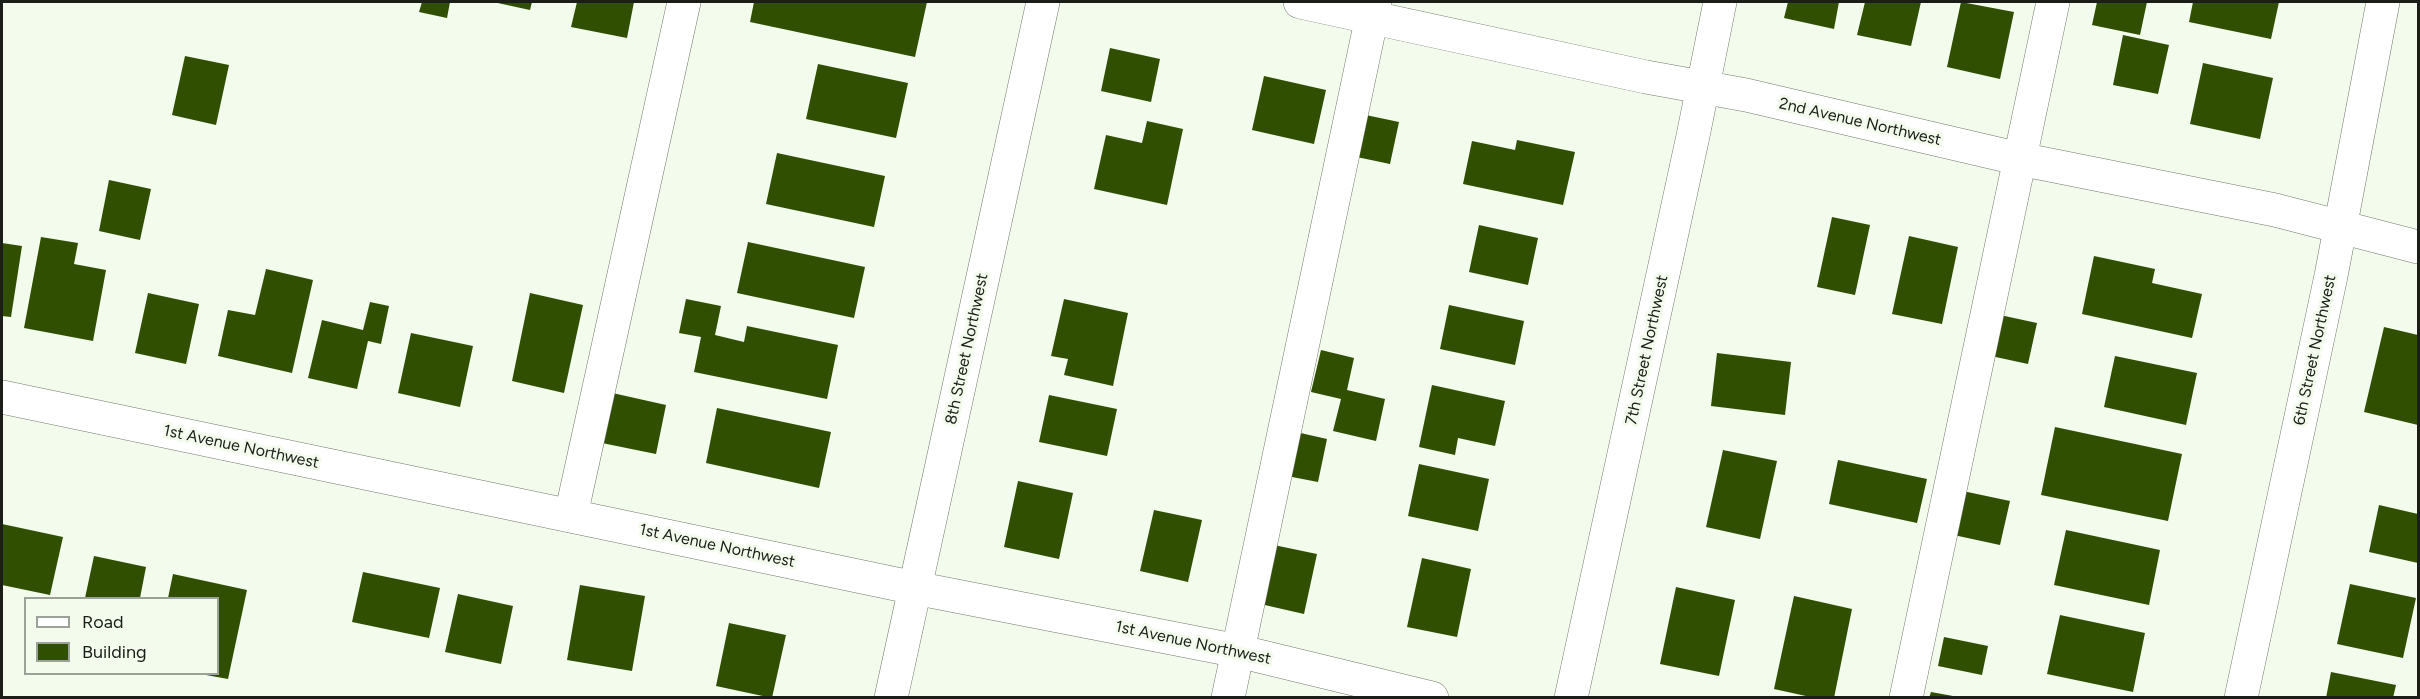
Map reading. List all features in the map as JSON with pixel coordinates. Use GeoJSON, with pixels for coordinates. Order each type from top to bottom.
{"type":"FeatureCollection","features":[{"type":"Feature","properties":{"kind":"street"},"geometry":{"type":"LineString","coordinates":[[571,515],[684,2]]}},
{"type":"Feature","properties":{"kind":"street","name":"8th Street Northwest"},"geometry":{"type":"LineString","coordinates":[[891,698],[1043,2]]}},
{"type":"Feature","properties":{"kind":"street","name":"2nd Avenue Northwest"},"geometry":{"type":"LineString","coordinates":[[1300,2],[1373,10],[2020,159],[2275,210],[2418,247]]}},
{"type":"Feature","properties":{"kind":"street","name":"7th Street Northwest"},"geometry":{"type":"LineString","coordinates":[[1571,698],[1720,2]]}},
{"type":"Feature","properties":{"kind":"street"},"geometry":{"type":"LineString","coordinates":[[1906,698],[2053,2]]}},
{"type":"Feature","properties":{"kind":"street","name":"6th Street Northwest"},"geometry":{"type":"LineString","coordinates":[[2241,698],[2340,225],[2383,2]]}},
{"type":"Feature","properties":{"kind":"street"},"geometry":{"type":"LineString","coordinates":[[1228,698],[1373,10]]}},
{"type":"Feature","properties":{"kind":"street","name":"1st Avenue Northwest"},"geometry":{"type":"LineString","coordinates":[[2,397],[915,588],[1238,651],[1432,698]]}},
{"type":"Feature","properties":{"kind":"building"},"geometry":{"type":"Polygon","coordinates":[[[422,2],[450,2],[447,18],[419,12],[422,2]]]}},
{"type":"Feature","properties":{"kind":"building"},"geometry":{"type":"Polygon","coordinates":[[[493,2],[532,2],[530,10],[493,2]]]}},
{"type":"Feature","properties":{"kind":"building"},"geometry":{"type":"Polygon","coordinates":[[[577,2],[634,2],[627,38],[571,27],[577,2]]]}},
{"type":"Feature","properties":{"kind":"building"},"geometry":{"type":"Polygon","coordinates":[[[754,2],[927,2],[915,57],[750,22],[754,2]]]}},
{"type":"Feature","properties":{"kind":"building"},"geometry":{"type":"Polygon","coordinates":[[[1788,2],[1839,2],[1834,29],[1784,18],[1788,2]]]}},
{"type":"Feature","properties":{"kind":"building"},"geometry":{"type":"Polygon","coordinates":[[[1865,2],[1921,2],[1911,46],[1857,35],[1865,2]]]}},
{"type":"Feature","properties":{"kind":"building"},"geometry":{"type":"Polygon","coordinates":[[[1961,2],[2014,12],[2000,79],[1947,67],[1961,2]]]}},
{"type":"Feature","properties":{"kind":"building"},"geometry":{"type":"Polygon","coordinates":[[[2097,2],[2147,2],[2140,35],[2092,25],[2097,2]]]}},
{"type":"Feature","properties":{"kind":"building"},"geometry":{"type":"Polygon","coordinates":[[[2193,2],[2279,2],[2271,39],[2189,22],[2193,2]]]}},
{"type":"Feature","properties":{"kind":"building"},"geometry":{"type":"Polygon","coordinates":[[[2123,35],[2169,45],[2158,94],[2113,85],[2123,35]]]}},
{"type":"Feature","properties":{"kind":"building"},"geometry":{"type":"Polygon","coordinates":[[[1110,48],[1160,59],[1151,102],[1101,91],[1110,48]]]}},
{"type":"Feature","properties":{"kind":"building"},"geometry":{"type":"Polygon","coordinates":[[[185,56],[229,65],[216,125],[172,115],[185,56]]]}},
{"type":"Feature","properties":{"kind":"building"},"geometry":{"type":"Polygon","coordinates":[[[2203,63],[2273,78],[2260,139],[2190,124],[2203,63]]]}},
{"type":"Feature","properties":{"kind":"building"},"geometry":{"type":"Polygon","coordinates":[[[818,64],[908,83],[896,138],[806,119],[818,64]]]}},
{"type":"Feature","properties":{"kind":"building"},"geometry":{"type":"Polygon","coordinates":[[[1264,76],[1326,90],[1314,144],[1252,130],[1264,76]]]}},
{"type":"Feature","properties":{"kind":"building"},"geometry":{"type":"Polygon","coordinates":[[[1361,114],[1399,122],[1390,164],[1352,156],[1361,114]]]}},
{"type":"Feature","properties":{"kind":"building"},"geometry":{"type":"Polygon","coordinates":[[[1147,121],[1183,129],[1167,205],[1094,189],[1106,135],[1142,143],[1147,121]]]}},
{"type":"Feature","properties":{"kind":"building"},"geometry":{"type":"Polygon","coordinates":[[[1517,140],[1575,152],[1563,205],[1463,184],[1472,141],[1515,150],[1517,140]]]}},
{"type":"Feature","properties":{"kind":"building"},"geometry":{"type":"Polygon","coordinates":[[[777,153],[885,176],[874,227],[766,204],[777,153]]]}},
{"type":"Feature","properties":{"kind":"building"},"geometry":{"type":"Polygon","coordinates":[[[109,180],[151,189],[140,240],[99,231],[109,180]]]}},
{"type":"Feature","properties":{"kind":"building"},"geometry":{"type":"Polygon","coordinates":[[[1832,217],[1870,225],[1855,295],[1817,287],[1832,217]]]}},
{"type":"Feature","properties":{"kind":"building"},"geometry":{"type":"Polygon","coordinates":[[[1479,225],[1538,238],[1528,285],[1469,272],[1479,225]]]}},
{"type":"Feature","properties":{"kind":"building"},"geometry":{"type":"Polygon","coordinates":[[[1909,236],[1958,247],[1942,324],[1892,314],[1909,236]]]}},
{"type":"Feature","properties":{"kind":"building"},"geometry":{"type":"Polygon","coordinates":[[[41,237],[78,243],[74,264],[106,270],[93,341],[24,328],[41,237]]]}},
{"type":"Feature","properties":{"kind":"building"},"geometry":{"type":"Polygon","coordinates":[[[748,242],[865,267],[854,318],[737,293],[748,242]]]}},
{"type":"Feature","properties":{"kind":"building"},"geometry":{"type":"Polygon","coordinates":[[[2,243],[22,246],[11,317],[2,316],[2,243]]]}},
{"type":"Feature","properties":{"kind":"building"},"geometry":{"type":"Polygon","coordinates":[[[2094,256],[2155,269],[2152,283],[2202,294],[2192,338],[2082,314],[2094,256]]]}},
{"type":"Feature","properties":{"kind":"building"},"geometry":{"type":"Polygon","coordinates":[[[266,269],[313,280],[292,373],[218,356],[228,310],[255,315],[266,269]]]}},
{"type":"Feature","properties":{"kind":"building"},"geometry":{"type":"Polygon","coordinates":[[[148,293],[199,304],[186,364],[135,353],[148,293]]]}},
{"type":"Feature","properties":{"kind":"building"},"geometry":{"type":"Polygon","coordinates":[[[530,293],[583,305],[564,393],[512,381],[530,293]]]}},
{"type":"Feature","properties":{"kind":"building"},"geometry":{"type":"Polygon","coordinates":[[[686,299],[721,306],[715,335],[744,342],[747,326],[838,345],[827,399],[694,372],[701,337],[679,333],[686,299]]]}},
{"type":"Feature","properties":{"kind":"building"},"geometry":{"type":"Polygon","coordinates":[[[1064,299],[1128,313],[1113,386],[1064,375],[1068,359],[1051,356],[1064,299]]]}},
{"type":"Feature","properties":{"kind":"building"},"geometry":{"type":"Polygon","coordinates":[[[370,302],[389,306],[381,344],[368,341],[357,389],[308,378],[322,320],[363,330],[370,302]]]}},
{"type":"Feature","properties":{"kind":"building"},"geometry":{"type":"Polygon","coordinates":[[[1449,305],[1524,321],[1515,365],[1440,349],[1449,305]]]}},
{"type":"Feature","properties":{"kind":"building"},"geometry":{"type":"Polygon","coordinates":[[[2000,315],[2037,323],[2028,364],[1991,356],[2000,315]]]}},
{"type":"Feature","properties":{"kind":"building"},"geometry":{"type":"Polygon","coordinates":[[[2384,327],[2418,335],[2418,425],[2364,412],[2384,327]]]}},
{"type":"Feature","properties":{"kind":"building"},"geometry":{"type":"Polygon","coordinates":[[[411,333],[473,346],[460,407],[398,393],[411,333]]]}},
{"type":"Feature","properties":{"kind":"building"},"geometry":{"type":"Polygon","coordinates":[[[1321,350],[1354,358],[1347,390],[1385,399],[1376,441],[1333,431],[1341,399],[1311,392],[1321,350]]]}},
{"type":"Feature","properties":{"kind":"building"},"geometry":{"type":"Polygon","coordinates":[[[1717,353],[1791,362],[1785,415],[1711,406],[1717,353]]]}},
{"type":"Feature","properties":{"kind":"building"},"geometry":{"type":"Polygon","coordinates":[[[2115,356],[2197,373],[2186,425],[2104,407],[2115,356]]]}},
{"type":"Feature","properties":{"kind":"building"},"geometry":{"type":"Polygon","coordinates":[[[1432,385],[1505,401],[1495,446],[1458,438],[1455,455],[1419,447],[1432,385]]]}},
{"type":"Feature","properties":{"kind":"building"},"geometry":{"type":"Polygon","coordinates":[[[608,392],[666,405],[656,454],[597,442],[608,392]]]}},
{"type":"Feature","properties":{"kind":"building"},"geometry":{"type":"Polygon","coordinates":[[[1049,395],[1117,409],[1107,456],[1039,442],[1049,395]]]}},
{"type":"Feature","properties":{"kind":"building"},"geometry":{"type":"Polygon","coordinates":[[[717,408],[831,432],[819,488],[706,463],[717,408]]]}},
{"type":"Feature","properties":{"kind":"building"},"geometry":{"type":"Polygon","coordinates":[[[2055,427],[2182,454],[2168,521],[2041,495],[2055,427]]]}},
{"type":"Feature","properties":{"kind":"building"},"geometry":{"type":"Polygon","coordinates":[[[1296,432],[1327,439],[1318,482],[1287,476],[1296,432]]]}},
{"type":"Feature","properties":{"kind":"building"},"geometry":{"type":"Polygon","coordinates":[[[1723,450],[1777,461],[1760,539],[1706,527],[1723,450]]]}},
{"type":"Feature","properties":{"kind":"building"},"geometry":{"type":"Polygon","coordinates":[[[1838,460],[1927,479],[1917,523],[1829,504],[1838,460]]]}},
{"type":"Feature","properties":{"kind":"building"},"geometry":{"type":"Polygon","coordinates":[[[1419,464],[1489,479],[1478,531],[1408,516],[1419,464]]]}},
{"type":"Feature","properties":{"kind":"building"},"geometry":{"type":"Polygon","coordinates":[[[1018,481],[1073,493],[1059,559],[1004,547],[1018,481]]]}},
{"type":"Feature","properties":{"kind":"building"},"geometry":{"type":"Polygon","coordinates":[[[1958,490],[2010,501],[2000,545],[1949,534],[1958,490]]]}},
{"type":"Feature","properties":{"kind":"building"},"geometry":{"type":"Polygon","coordinates":[[[2379,505],[2418,514],[2418,563],[2369,552],[2379,505]]]}},
{"type":"Feature","properties":{"kind":"building"},"geometry":{"type":"Polygon","coordinates":[[[1154,510],[1202,520],[1188,582],[1140,571],[1154,510]]]}},
{"type":"Feature","properties":{"kind":"building"},"geometry":{"type":"Polygon","coordinates":[[[2,524],[63,537],[50,595],[2,585],[2,524]]]}},
{"type":"Feature","properties":{"kind":"building"},"geometry":{"type":"Polygon","coordinates":[[[2066,530],[2160,550],[2149,605],[2054,585],[2066,530]]]}},
{"type":"Feature","properties":{"kind":"building"},"geometry":{"type":"Polygon","coordinates":[[[1269,544],[1317,554],[1304,614],[1256,603],[1269,544]]]}},
{"type":"Feature","properties":{"kind":"building"},"geometry":{"type":"Polygon","coordinates":[[[94,556],[146,567],[140,597],[85,597],[94,556]]]}},
{"type":"Feature","properties":{"kind":"building"},"geometry":{"type":"Polygon","coordinates":[[[1422,558],[1471,569],[1457,637],[1407,627],[1422,558]]]}},
{"type":"Feature","properties":{"kind":"building"},"geometry":{"type":"Polygon","coordinates":[[[363,572],[440,588],[429,638],[352,622],[363,572]]]}},
{"type":"Feature","properties":{"kind":"building"},"geometry":{"type":"Polygon","coordinates":[[[173,574],[247,590],[228,679],[206,675],[219,675],[219,597],[168,597],[173,574]]]}},
{"type":"Feature","properties":{"kind":"building"},"geometry":{"type":"Polygon","coordinates":[[[2350,584],[2416,598],[2403,658],[2337,644],[2350,584]]]}},
{"type":"Feature","properties":{"kind":"building"},"geometry":{"type":"Polygon","coordinates":[[[580,585],[645,596],[632,671],[567,660],[580,585]]]}},
{"type":"Feature","properties":{"kind":"building"},"geometry":{"type":"Polygon","coordinates":[[[1676,587],[1735,600],[1719,676],[1660,664],[1676,587]]]}},
{"type":"Feature","properties":{"kind":"building"},"geometry":{"type":"Polygon","coordinates":[[[458,594],[513,606],[501,664],[445,652],[458,594]]]}},
{"type":"Feature","properties":{"kind":"building"},"geometry":{"type":"Polygon","coordinates":[[[1794,596],[1852,609],[1834,698],[1815,698],[1774,689],[1794,596]]]}},
{"type":"Feature","properties":{"kind":"building"},"geometry":{"type":"Polygon","coordinates":[[[2060,615],[2145,633],[2133,692],[2047,674],[2060,615]]]}},
{"type":"Feature","properties":{"kind":"building"},"geometry":{"type":"Polygon","coordinates":[[[729,623],[786,635],[772,698],[716,686],[729,623]]]}},
{"type":"Feature","properties":{"kind":"building"},"geometry":{"type":"Polygon","coordinates":[[[1944,637],[1988,646],[1982,675],[1938,666],[1944,637]]]}},
{"type":"Feature","properties":{"kind":"building"},"geometry":{"type":"Polygon","coordinates":[[[2331,672],[2396,685],[2393,698],[2326,698],[2331,672]]]}},
{"type":"Feature","properties":{"kind":"building"},"geometry":{"type":"Polygon","coordinates":[[[1931,692],[1953,696],[1953,698],[1929,698],[1931,692]]]}}]}
